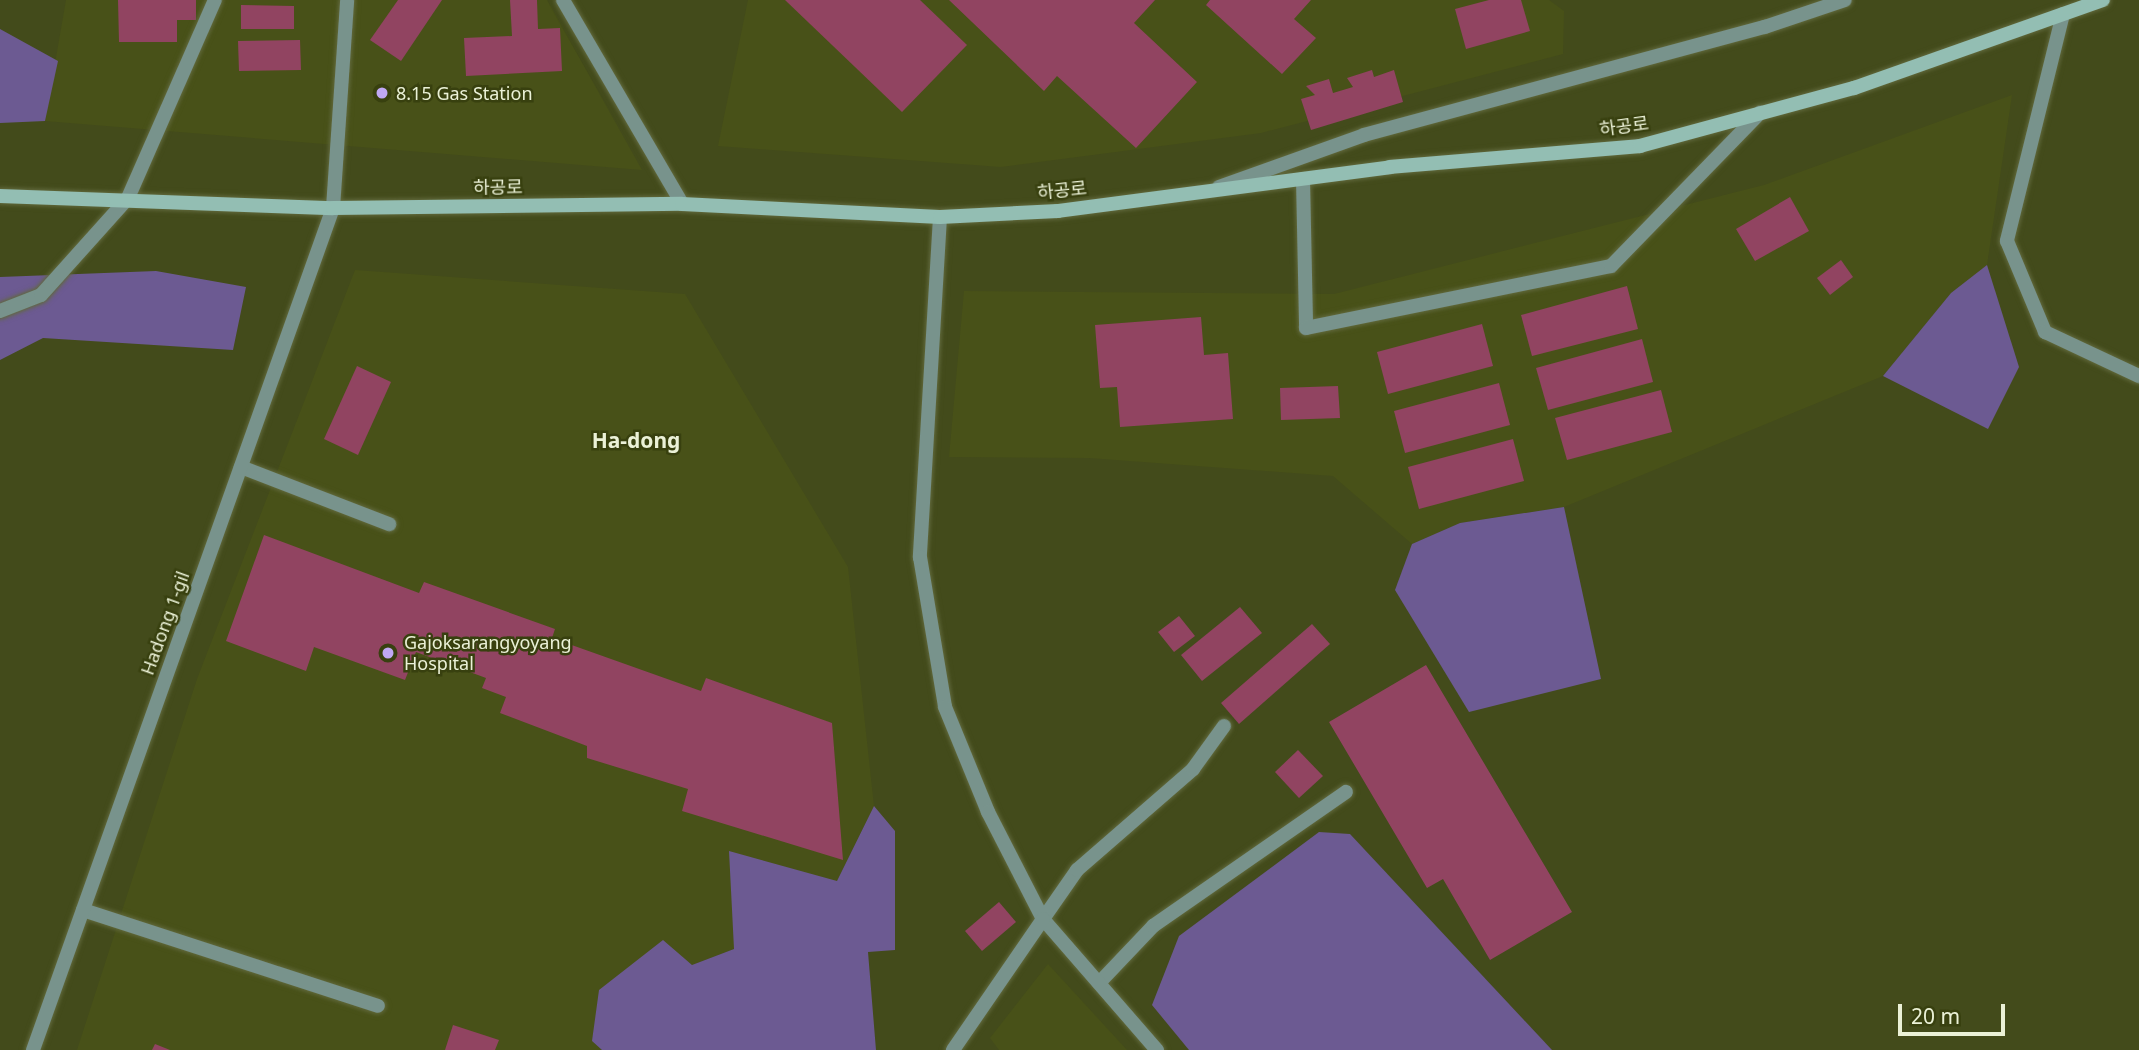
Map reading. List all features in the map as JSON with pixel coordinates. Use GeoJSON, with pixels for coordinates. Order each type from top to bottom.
{"type":"FeatureCollection","features":[{"type":"Feature","properties":{"kind":"main road","name":"하공로"},"geometry":{"type":"LineString","coordinates":[[0,196],[128,198],[333,208],[682,204],[940,217],[1058,211],[1303,179],[1640,146],[1854,88],[2103,0]]}},
{"type":"Feature","properties":{"kind":"street"},"geometry":{"type":"LineString","coordinates":[[0,311],[41,295],[128,198],[215,0]]}},
{"type":"Feature","properties":{"kind":"street","name":"Hadong 1-gil"},"geometry":{"type":"LineString","coordinates":[[33,1050],[333,208],[347,0]]}},
{"type":"Feature","properties":{"kind":"street"},"geometry":{"type":"LineString","coordinates":[[563,0],[682,204]]}},
{"type":"Feature","properties":{"kind":"street"},"geometry":{"type":"LineString","coordinates":[[1206,191],[1364,135],[1765,27],[1844,0]]}},
{"type":"Feature","properties":{"kind":"street"},"geometry":{"type":"LineString","coordinates":[[2063,14],[2007,241],[2045,332],[2139,376]]}},
{"type":"Feature","properties":{"kind":"street"},"geometry":{"type":"LineString","coordinates":[[1303,179],[1306,328],[1611,266],[1759,113]]}},
{"type":"Feature","properties":{"kind":"street"},"geometry":{"type":"LineString","coordinates":[[940,217],[920,556],[945,707],[988,812],[1043,919],[1157,1050]]}},
{"type":"Feature","properties":{"kind":"street"},"geometry":{"type":"LineString","coordinates":[[241,467],[389,524]]}},
{"type":"Feature","properties":{"kind":"street"},"geometry":{"type":"LineString","coordinates":[[953,1050],[1077,870],[1193,769],[1224,726]]}},
{"type":"Feature","properties":{"kind":"street"},"geometry":{"type":"LineString","coordinates":[[1099,983],[1153,926],[1346,792]]}},
{"type":"Feature","properties":{"kind":"street"},"geometry":{"type":"LineString","coordinates":[[83,910],[378,1006]]}},
{"type":"Feature","properties":{"kind":"shaded area"},"geometry":{"type":"Polygon","coordinates":[[[66,0],[547,0],[642,170],[45,121],[66,0]]]}},
{"type":"Feature","properties":{"kind":"shaded area"},"geometry":{"type":"Polygon","coordinates":[[[748,0],[1549,0],[1564,11],[1563,54],[1261,133],[1001,167],[718,146],[748,0]]]}},
{"type":"Feature","properties":{"kind":"shaded area"},"geometry":{"type":"Polygon","coordinates":[[[0,29],[58,61],[45,121],[0,123],[0,29]]]}},
{"type":"Feature","properties":{"kind":"shaded area"},"geometry":{"type":"Polygon","coordinates":[[[2012,95],[1987,265],[1951,293],[1883,376],[1564,507],[1460,523],[1412,544],[1333,476],[1089,458],[949,457],[964,291],[1334,294],[1764,185],[2012,95]]]}},
{"type":"Feature","properties":{"kind":"shaded area"},"geometry":{"type":"Polygon","coordinates":[[[1987,265],[2019,367],[1988,429],[1883,376],[1951,293],[1987,265]]]}},
{"type":"Feature","properties":{"kind":"shaded area"},"geometry":{"type":"Polygon","coordinates":[[[355,270],[685,294],[848,567],[874,806],[837,881],[734,949],[692,965],[662,941],[592,1041],[602,1050],[77,1050],[197,679],[355,270]]]}},
{"type":"Feature","properties":{"kind":"shaded area"},"geometry":{"type":"Polygon","coordinates":[[[156,271],[246,287],[233,350],[43,338],[0,360],[0,277],[156,271]]]}},
{"type":"Feature","properties":{"kind":"shaded area"},"geometry":{"type":"Polygon","coordinates":[[[1564,507],[1601,679],[1469,712],[1395,590],[1412,544],[1460,523],[1564,507]]]}},
{"type":"Feature","properties":{"kind":"shaded area"},"geometry":{"type":"Polygon","coordinates":[[[874,806],[895,831],[895,950],[868,952],[876,1050],[602,1050],[592,1041],[599,990],[663,940],[692,965],[734,949],[729,851],[837,881],[874,806]]]}},
{"type":"Feature","properties":{"kind":"shaded area"},"geometry":{"type":"Polygon","coordinates":[[[1319,832],[1350,834],[1552,1050],[1189,1050],[1152,1005],[1179,936],[1319,832]]]}},
{"type":"Feature","properties":{"kind":"shaded area"},"geometry":{"type":"Polygon","coordinates":[[[1048,964],[1127,1050],[999,1050],[990,1038],[1048,964]]]}},
{"type":"Feature","properties":{"kind":"building"},"geometry":{"type":"Polygon","coordinates":[[[118,0],[196,0],[196,20],[177,20],[177,42],[119,42],[118,0]]]}},
{"type":"Feature","properties":{"kind":"building"},"geometry":{"type":"Polygon","coordinates":[[[398,0],[442,0],[401,61],[370,40],[398,0]]]}},
{"type":"Feature","properties":{"kind":"building"},"geometry":{"type":"Polygon","coordinates":[[[510,0],[537,0],[538,29],[560,28],[562,71],[466,76],[464,38],[512,36],[510,0]]]}},
{"type":"Feature","properties":{"kind":"building"},"geometry":{"type":"Polygon","coordinates":[[[785,0],[920,0],[967,45],[902,112],[785,0]]]}},
{"type":"Feature","properties":{"kind":"building"},"geometry":{"type":"Polygon","coordinates":[[[949,0],[1155,0],[1134,23],[1197,82],[1136,148],[1057,76],[1044,91],[949,0]]]}},
{"type":"Feature","properties":{"kind":"building"},"geometry":{"type":"Polygon","coordinates":[[[1210,0],[1311,0],[1294,19],[1316,38],[1282,74],[1206,5],[1210,0]]]}},
{"type":"Feature","properties":{"kind":"building"},"geometry":{"type":"Polygon","coordinates":[[[1489,0],[1521,0],[1530,31],[1466,49],[1455,9],[1489,0]]]}},
{"type":"Feature","properties":{"kind":"building"},"geometry":{"type":"Polygon","coordinates":[[[241,5],[294,6],[294,29],[241,29],[241,5]]]}},
{"type":"Feature","properties":{"kind":"building"},"geometry":{"type":"Polygon","coordinates":[[[300,40],[301,70],[239,71],[238,41],[300,40]]]}},
{"type":"Feature","properties":{"kind":"building"},"geometry":{"type":"Polygon","coordinates":[[[1372,70],[1374,77],[1394,70],[1403,102],[1311,130],[1301,99],[1315,95],[1306,86],[1329,79],[1333,93],[1353,87],[1347,78],[1372,70]]]}},
{"type":"Feature","properties":{"kind":"building"},"geometry":{"type":"Polygon","coordinates":[[[1790,197],[1809,231],[1755,261],[1736,229],[1790,197]]]}},
{"type":"Feature","properties":{"kind":"building"},"geometry":{"type":"Polygon","coordinates":[[[1841,260],[1853,277],[1830,295],[1817,278],[1841,260]]]}},
{"type":"Feature","properties":{"kind":"building"},"geometry":{"type":"Polygon","coordinates":[[[1627,286],[1638,329],[1532,356],[1521,315],[1627,286]]]}},
{"type":"Feature","properties":{"kind":"building"},"geometry":{"type":"Polygon","coordinates":[[[1201,317],[1204,355],[1228,353],[1233,419],[1120,427],[1117,387],[1100,388],[1095,325],[1201,317]]]}},
{"type":"Feature","properties":{"kind":"building"},"geometry":{"type":"Polygon","coordinates":[[[1482,324],[1493,366],[1388,394],[1377,352],[1482,324]]]}},
{"type":"Feature","properties":{"kind":"building"},"geometry":{"type":"Polygon","coordinates":[[[1642,339],[1653,382],[1548,410],[1536,368],[1642,339]]]}},
{"type":"Feature","properties":{"kind":"building"},"geometry":{"type":"Polygon","coordinates":[[[357,366],[391,382],[358,455],[324,439],[357,366]]]}},
{"type":"Feature","properties":{"kind":"building"},"geometry":{"type":"Polygon","coordinates":[[[1499,383],[1510,425],[1405,453],[1394,411],[1499,383]]]}},
{"type":"Feature","properties":{"kind":"building"},"geometry":{"type":"Polygon","coordinates":[[[1338,386],[1340,418],[1281,420],[1280,388],[1338,386]]]}},
{"type":"Feature","properties":{"kind":"building"},"geometry":{"type":"Polygon","coordinates":[[[1661,390],[1672,432],[1567,460],[1555,418],[1661,390]]]}},
{"type":"Feature","properties":{"kind":"building"},"geometry":{"type":"Polygon","coordinates":[[[1513,439],[1524,481],[1419,509],[1408,467],[1513,439]]]}},
{"type":"Feature","properties":{"kind":"building"},"geometry":{"type":"Polygon","coordinates":[[[264,535],[419,593],[424,582],[555,629],[552,638],[701,691],[706,678],[832,723],[843,860],[682,811],[688,789],[587,758],[587,746],[500,713],[506,697],[482,688],[486,678],[416,652],[405,680],[314,647],[306,671],[226,641],[264,535]]]}},
{"type":"Feature","properties":{"kind":"building"},"geometry":{"type":"Polygon","coordinates":[[[1240,607],[1262,633],[1202,681],[1181,655],[1240,607]]]}},
{"type":"Feature","properties":{"kind":"building"},"geometry":{"type":"Polygon","coordinates":[[[1179,616],[1195,636],[1174,652],[1158,632],[1179,616]]]}},
{"type":"Feature","properties":{"kind":"building"},"geometry":{"type":"Polygon","coordinates":[[[1312,624],[1330,644],[1239,724],[1221,703],[1312,624]]]}},
{"type":"Feature","properties":{"kind":"building"},"geometry":{"type":"Polygon","coordinates":[[[1426,665],[1572,912],[1490,960],[1443,879],[1427,888],[1329,722],[1426,665]]]}},
{"type":"Feature","properties":{"kind":"building"},"geometry":{"type":"Polygon","coordinates":[[[1298,750],[1323,776],[1299,798],[1275,772],[1298,750]]]}},
{"type":"Feature","properties":{"kind":"building"},"geometry":{"type":"Polygon","coordinates":[[[999,902],[1016,922],[982,951],[965,931],[999,902]]]}},
{"type":"Feature","properties":{"kind":"building"},"geometry":{"type":"Polygon","coordinates":[[[453,1025],[499,1040],[495,1050],[445,1050],[453,1025]]]}},
{"type":"Feature","properties":{"kind":"building"},"geometry":{"type":"Polygon","coordinates":[[[155,1044],[170,1050],[152,1050],[155,1044]]]}},
{"type":"Feature","properties":{"kind":"place","name":"8.15 Gas Station"},"geometry":{"type":"Point","coordinates":[382,93]}},
{"type":"Feature","properties":{"kind":"place","name":"Gajoksarangyoyang Hospital"},"geometry":{"type":"Point","coordinates":[388,653]}},
{"type":"Feature","properties":{"kind":"district","name":"Ha-dong"},"geometry":{"type":"Point","coordinates":[636,440]}}]}
